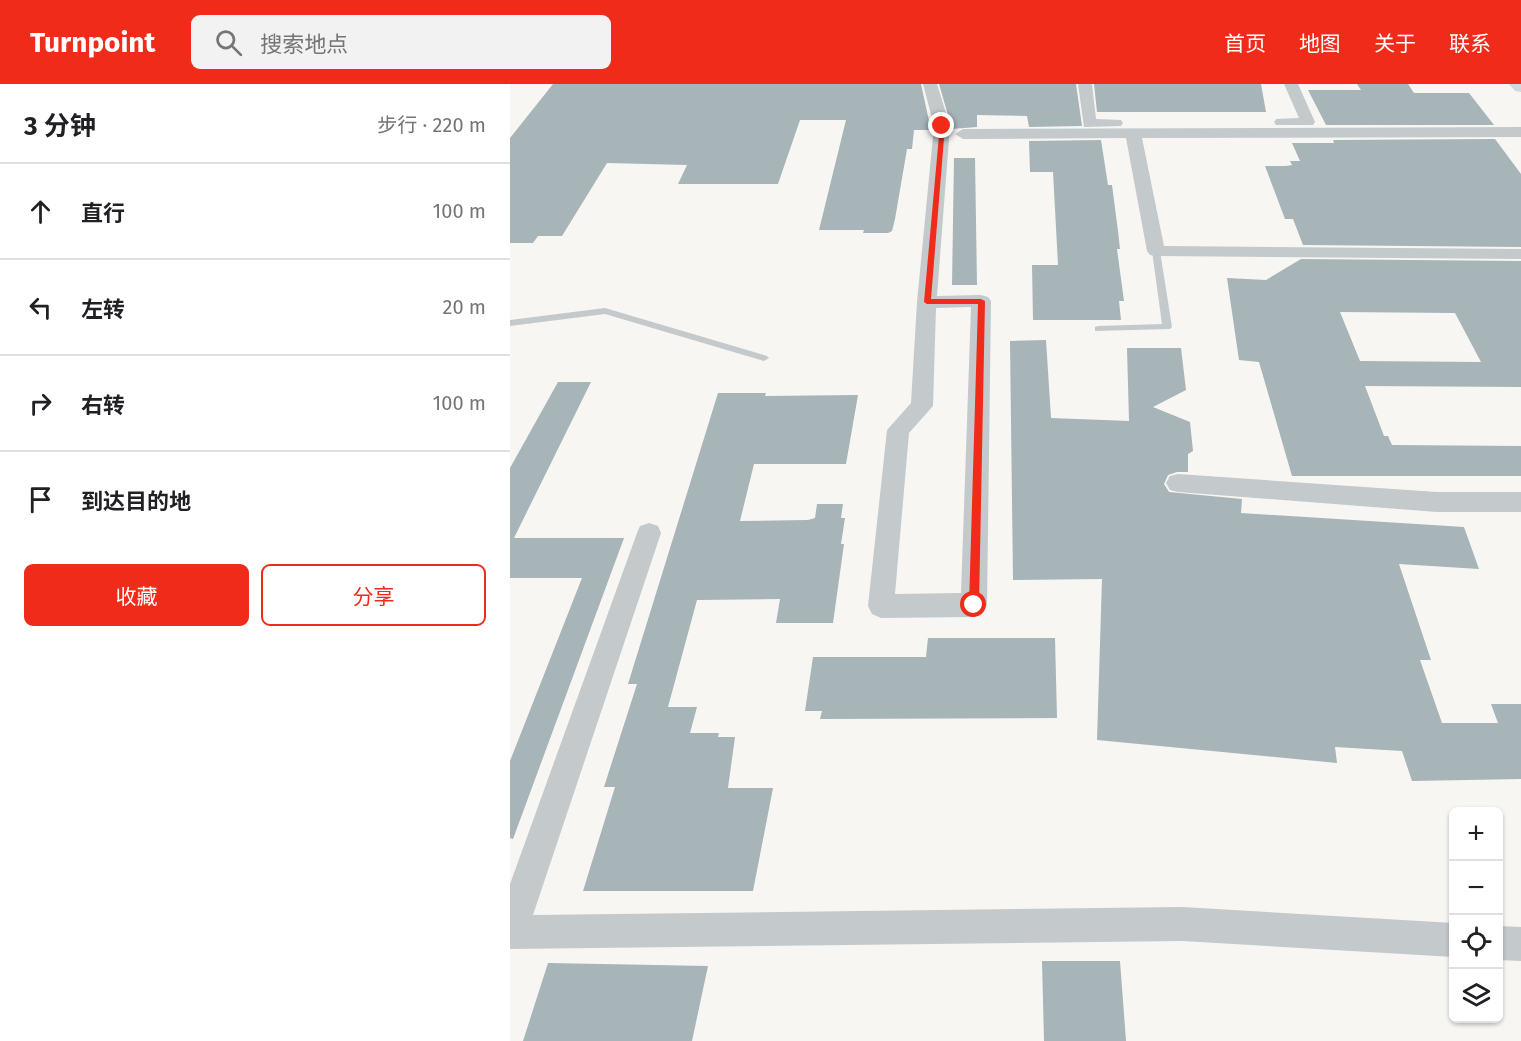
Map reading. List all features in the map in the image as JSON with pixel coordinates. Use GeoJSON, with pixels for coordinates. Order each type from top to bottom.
{"type":"FeatureCollection","features":[{"type":"Feature","properties":{"kind":"street"},"geometry":{"type":"LineString","coordinates":[[927,302],[981,301],[974,605],[881,606],[898,430],[922,406],[927,302],[942,126],[930,84]]}},
{"type":"Feature","properties":{"kind":"street"},"geometry":{"type":"LineString","coordinates":[[1085,84],[1089,123],[1308,122],[1291,84]]}},
{"type":"Feature","properties":{"kind":"street"},"geometry":{"type":"LineString","coordinates":[[963,134],[1521,132]]}},
{"type":"Feature","properties":{"kind":"street"},"geometry":{"type":"LineString","coordinates":[[1133,133],[1156,251],[1521,254]]}},
{"type":"Feature","properties":{"kind":"street"},"geometry":{"type":"LineString","coordinates":[[1178,483],[1437,502],[1521,502]]}},
{"type":"Feature","properties":{"kind":"street"},"geometry":{"type":"LineString","coordinates":[[649,533],[510,932],[1182,924],[1449,940]]}},
{"type":"Feature","properties":{"kind":"street"},"geometry":{"type":"LineString","coordinates":[[1503,943],[1521,944]]}},
{"type":"Feature","properties":{"kind":"lane"},"geometry":{"type":"LineString","coordinates":[[1098,328],[1167,327],[1156,251]]}},
{"type":"Feature","properties":{"kind":"lane"},"geometry":{"type":"LineString","coordinates":[[510,323],[605,311],[764,358]]}},
{"type":"Feature","properties":{"kind":"building"},"geometry":{"type":"Polygon","coordinates":[[[553,84],[921,84],[931,130],[914,130],[912,149],[907,149],[892,231],[888,233],[863,233],[864,230],[819,230],[846,120],[800,120],[778,184],[678,184],[687,165],[607,163],[562,236],[538,236],[533,243],[510,243],[510,138],[553,84]]]}},
{"type":"Feature","properties":{"kind":"building"},"geometry":{"type":"Polygon","coordinates":[[[939,84],[1076,84],[1082,126],[1029,127],[1027,116],[977,115],[977,127],[952,129],[939,84]]]}},
{"type":"Feature","properties":{"kind":"building"},"geometry":{"type":"Polygon","coordinates":[[[1094,84],[1261,84],[1266,112],[1097,112],[1094,84]]]}},
{"type":"Feature","properties":{"kind":"building"},"geometry":{"type":"Polygon","coordinates":[[[1357,84],[1408,84],[1414,93],[1469,93],[1494,125],[1326,125],[1308,90],[1361,90],[1357,84]]]}},
{"type":"Feature","properties":{"kind":"building"},"geometry":{"type":"Polygon","coordinates":[[[1495,139],[1521,174],[1521,247],[1303,245],[1293,219],[1285,219],[1265,166],[1286,166],[1292,165],[1290,161],[1300,161],[1292,143],[1334,143],[1333,140],[1495,139]]]}},
{"type":"Feature","properties":{"kind":"building"},"geometry":{"type":"Polygon","coordinates":[[[1101,140],[1108,185],[1112,185],[1120,249],[1117,249],[1124,301],[1119,301],[1121,320],[1033,320],[1032,265],[1058,265],[1053,172],[1030,172],[1029,141],[1101,140]]]}},
{"type":"Feature","properties":{"kind":"building"},"geometry":{"type":"Polygon","coordinates":[[[954,158],[975,158],[977,285],[952,285],[954,158]]]}},
{"type":"Feature","properties":{"kind":"building"},"geometry":{"type":"Polygon","coordinates":[[[1301,259],[1521,261],[1521,387],[1365,386],[1384,436],[1388,436],[1392,445],[1521,446],[1521,476],[1292,476],[1259,362],[1239,360],[1227,278],[1266,280],[1301,259]],[[1340,312],[1360,361],[1481,362],[1455,313],[1340,312]]]}},
{"type":"Feature","properties":{"kind":"building"},"geometry":{"type":"Polygon","coordinates":[[[1046,340],[1051,418],[1129,421],[1127,348],[1181,348],[1186,390],[1153,407],[1190,422],[1193,451],[1188,454],[1188,472],[1168,475],[1164,484],[1169,492],[1242,499],[1241,513],[1464,527],[1479,569],[1399,564],[1431,660],[1420,660],[1442,723],[1498,723],[1491,704],[1521,704],[1521,779],[1412,781],[1402,751],[1335,747],[1337,763],[1097,740],[1102,579],[1013,580],[1010,341],[1046,340]]]}},
{"type":"Feature","properties":{"kind":"building"},"geometry":{"type":"Polygon","coordinates":[[[558,382],[591,382],[514,538],[624,538],[513,839],[510,838],[510,761],[582,578],[510,578],[510,468],[558,382]]]}},
{"type":"Feature","properties":{"kind":"building"},"geometry":{"type":"Polygon","coordinates":[[[718,393],[766,393],[765,396],[858,395],[846,464],[754,464],[740,521],[808,520],[815,518],[817,504],[843,504],[841,518],[845,518],[841,544],[844,544],[833,623],[776,623],[780,599],[697,600],[668,707],[697,707],[690,733],[719,733],[718,737],[735,737],[728,788],[773,788],[753,891],[583,891],[615,787],[604,787],[637,684],[628,684],[718,393]]]}},
{"type":"Feature","properties":{"kind":"building"},"geometry":{"type":"Polygon","coordinates":[[[928,638],[1055,638],[1057,718],[820,719],[822,711],[805,711],[813,657],[926,657],[928,638]]]}},
{"type":"Feature","properties":{"kind":"building"},"geometry":{"type":"Polygon","coordinates":[[[1042,961],[1120,961],[1126,1041],[1044,1041],[1042,961]]]}},
{"type":"Feature","properties":{"kind":"building"},"geometry":{"type":"Polygon","coordinates":[[[548,963],[708,966],[692,1041],[523,1041],[548,963]]]}},
{"type":"Feature","properties":{"kind":"route"},"geometry":{"type":"LineString","coordinates":[[942,126],[927,302],[981,301],[974,605]]}}]}
